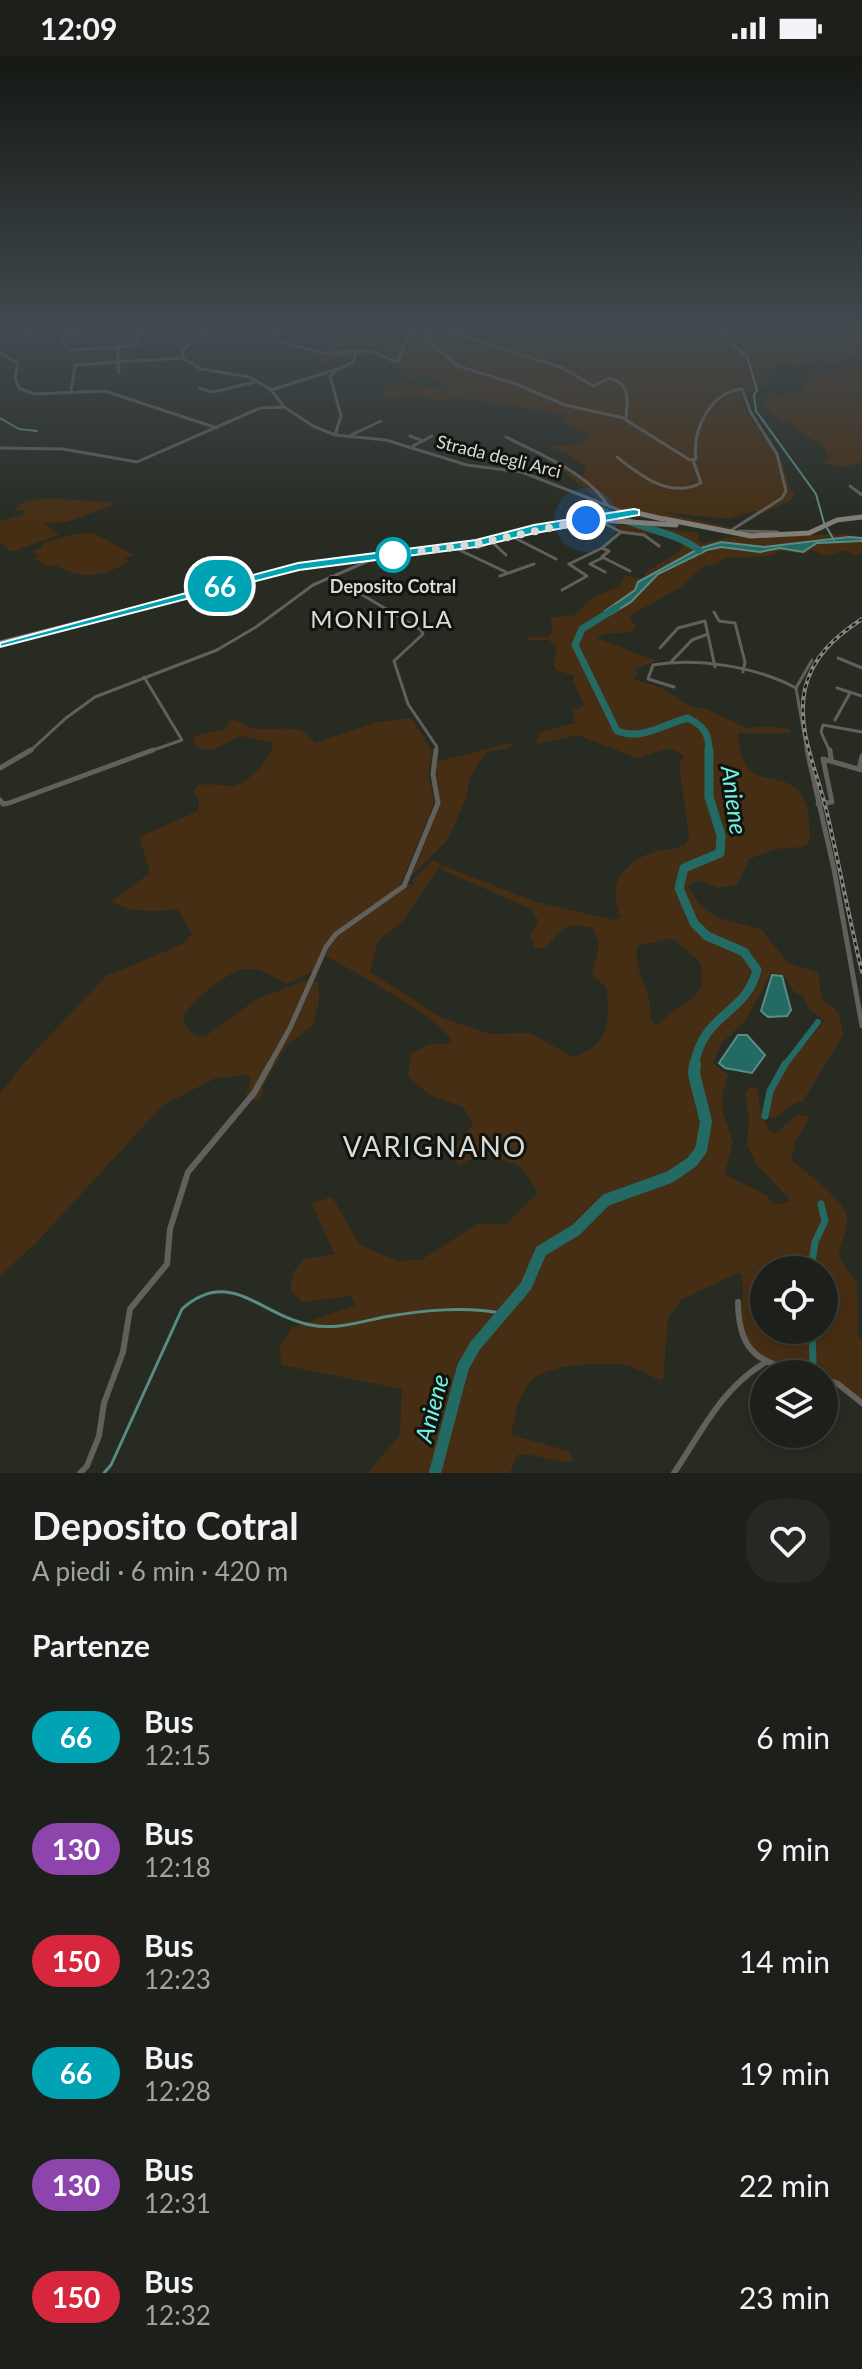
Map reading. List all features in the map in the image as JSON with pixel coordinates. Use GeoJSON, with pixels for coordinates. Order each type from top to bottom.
{"type":"FeatureCollection","features":[{"type":"Feature","properties":{"kind":"main road"},"geometry":{"type":"LineString","coordinates":[[608,519],[622,512],[673,523]]}},
{"type":"Feature","properties":{"kind":"main road"},"geometry":{"type":"LineString","coordinates":[[0,643],[294,567],[492,541],[596,519],[673,523],[746,536],[809,533],[836,521],[862,517]]}},
{"type":"Feature","properties":{"kind":"street"},"geometry":{"type":"LineString","coordinates":[[114,393],[217,428]]}},
{"type":"Feature","properties":{"kind":"street"},"geometry":{"type":"LineString","coordinates":[[273,393],[284,407]]}},
{"type":"Feature","properties":{"kind":"street"},"geometry":{"type":"LineString","coordinates":[[335,393],[341,417],[335,435]]}},
{"type":"Feature","properties":{"kind":"street"},"geometry":{"type":"LineString","coordinates":[[538,393],[565,405],[625,418],[693,460],[701,483],[696,488],[679,490],[664,486],[617,457]]}},
{"type":"Feature","properties":{"kind":"street"},"geometry":{"type":"LineString","coordinates":[[625,418],[627,393]]}},
{"type":"Feature","properties":{"kind":"street"},"geometry":{"type":"LineString","coordinates":[[693,460],[696,459],[695,446],[706,413],[727,393]]}},
{"type":"Feature","properties":{"kind":"street"},"geometry":{"type":"LineString","coordinates":[[743,393],[745,404],[782,465],[786,491],[743,524],[728,530],[784,534]]}},
{"type":"Feature","properties":{"kind":"street"},"geometry":{"type":"LineString","coordinates":[[0,448],[63,449],[137,462],[265,406],[284,407]]}},
{"type":"Feature","properties":{"kind":"street","name":"Strada degli Arci"},"geometry":{"type":"LineString","coordinates":[[284,407],[313,426],[335,435],[411,447],[466,464],[522,472],[622,512]]}},
{"type":"Feature","properties":{"kind":"street"},"geometry":{"type":"LineString","coordinates":[[350,436],[381,421]]}},
{"type":"Feature","properties":{"kind":"street"},"geometry":{"type":"LineString","coordinates":[[410,436],[423,441]]}},
{"type":"Feature","properties":{"kind":"street"},"geometry":{"type":"LineString","coordinates":[[411,447],[432,436]]}},
{"type":"Feature","properties":{"kind":"street"},"geometry":{"type":"LineString","coordinates":[[506,437],[565,468],[602,496],[607,505]]}},
{"type":"Feature","properties":{"kind":"street"},"geometry":{"type":"LineString","coordinates":[[850,486],[862,495]]}},
{"type":"Feature","properties":{"kind":"street"},"geometry":{"type":"LineString","coordinates":[[596,519],[621,532],[646,536],[659,546]]}},
{"type":"Feature","properties":{"kind":"street"},"geometry":{"type":"LineString","coordinates":[[562,590],[587,576],[569,564],[602,548],[621,532]]}},
{"type":"Feature","properties":{"kind":"street"},"geometry":{"type":"LineString","coordinates":[[510,536],[515,542]]}},
{"type":"Feature","properties":{"kind":"street"},"geometry":{"type":"LineString","coordinates":[[510,536],[556,559]]}},
{"type":"Feature","properties":{"kind":"street"},"geometry":{"type":"LineString","coordinates":[[477,548],[492,541],[506,555]]}},
{"type":"Feature","properties":{"kind":"street"},"geometry":{"type":"LineString","coordinates":[[453,547],[506,572]]}},
{"type":"Feature","properties":{"kind":"street"},"geometry":{"type":"LineString","coordinates":[[602,548],[609,552],[590,565],[605,572]]}},
{"type":"Feature","properties":{"kind":"street"},"geometry":{"type":"LineString","coordinates":[[0,768],[22,758],[92,699],[217,650],[256,627],[309,587],[381,556]]}},
{"type":"Feature","properties":{"kind":"street"},"geometry":{"type":"LineString","coordinates":[[602,558],[630,571]]}},
{"type":"Feature","properties":{"kind":"street"},"geometry":{"type":"LineString","coordinates":[[500,576],[534,564]]}},
{"type":"Feature","properties":{"kind":"street"},"geometry":{"type":"LineString","coordinates":[[80,1473],[87,1466],[99,1436],[104,1403],[123,1352],[130,1309],[135,1299],[160,1274],[170,1255],[170,1229],[188,1172],[254,1093],[290,1028],[326,947],[336,934],[404,886],[438,803],[433,774],[437,747],[408,704],[394,661],[423,634],[331,576]]}},
{"type":"Feature","properties":{"kind":"street"},"geometry":{"type":"LineString","coordinates":[[714,612],[719,621],[735,623],[745,662],[743,672]]}},
{"type":"Feature","properties":{"kind":"street"},"geometry":{"type":"LineString","coordinates":[[660,648],[670,635],[689,622],[707,622],[715,667]]}},
{"type":"Feature","properties":{"kind":"street"},"geometry":{"type":"LineString","coordinates":[[670,663],[692,640],[708,634]]}},
{"type":"Feature","properties":{"kind":"street"},"geometry":{"type":"LineString","coordinates":[[838,658],[862,668]]}},
{"type":"Feature","properties":{"kind":"street"},"geometry":{"type":"LineString","coordinates":[[812,660],[796,688],[800,722],[855,975],[862,1026]]}},
{"type":"Feature","properties":{"kind":"street"},"geometry":{"type":"LineString","coordinates":[[674,687],[647,677],[654,664],[715,667],[781,681],[796,688]]}},
{"type":"Feature","properties":{"kind":"street"},"geometry":{"type":"LineString","coordinates":[[0,800],[3,804],[9,803],[182,740],[144,677]]}},
{"type":"Feature","properties":{"kind":"street"},"geometry":{"type":"LineString","coordinates":[[837,688],[862,696]]}},
{"type":"Feature","properties":{"kind":"street"},"geometry":{"type":"LineString","coordinates":[[835,720],[850,693]]}},
{"type":"Feature","properties":{"kind":"street"},"geometry":{"type":"LineString","coordinates":[[831,760],[830,749],[821,732],[823,725],[862,732]]}},
{"type":"Feature","properties":{"kind":"street"},"geometry":{"type":"LineString","coordinates":[[818,804],[832,802],[822,762],[831,760],[860,769],[862,756]]}},
{"type":"Feature","properties":{"kind":"street"},"geometry":{"type":"LineString","coordinates":[[738,1302],[737,1322],[743,1341],[753,1355],[762,1360]]}},
{"type":"Feature","properties":{"kind":"street"},"geometry":{"type":"LineString","coordinates":[[674,1473],[713,1416],[723,1395],[750,1374]]}},
{"type":"Feature","properties":{"kind":"street"},"geometry":{"type":"LineString","coordinates":[[838,1384],[862,1403]]}},
{"type":"Feature","properties":{"kind":"shaded area"},"geometry":{"type":"Polygon","coordinates":[[[384,393],[740,393],[752,421],[779,457],[795,495],[790,501],[764,512],[755,511],[728,519],[662,512],[732,528],[723,530],[623,511],[599,500],[554,464],[561,462],[583,478],[586,467],[567,453],[548,446],[580,444],[588,437],[587,432],[563,422],[566,415],[453,397],[437,400],[419,396],[379,397],[384,393]]]}},
{"type":"Feature","properties":{"kind":"shaded area"},"geometry":{"type":"Polygon","coordinates":[[[768,393],[776,396],[862,393],[862,462],[845,467],[823,463],[829,457],[823,446],[764,407],[768,393]]]}},
{"type":"Feature","properties":{"kind":"shaded area"},"geometry":{"type":"Polygon","coordinates":[[[48,498],[118,503],[67,522],[44,524],[59,535],[11,552],[0,543],[0,521],[24,514],[25,511],[15,510],[24,501],[48,498]]]}},
{"type":"Feature","properties":{"kind":"shaded area"},"geometry":{"type":"Polygon","coordinates":[[[621,525],[692,532],[699,534],[698,540],[703,543],[730,537],[844,534],[862,537],[862,553],[853,555],[846,550],[826,556],[812,550],[806,554],[782,551],[770,556],[724,558],[702,567],[683,586],[633,614],[629,619],[636,626],[632,632],[603,634],[597,638],[656,661],[634,669],[638,674],[634,679],[662,688],[691,707],[707,709],[746,728],[770,726],[789,729],[790,733],[738,733],[741,753],[747,766],[755,773],[794,787],[803,797],[808,813],[810,841],[803,847],[776,849],[749,859],[737,885],[718,888],[698,880],[688,886],[699,904],[719,918],[762,930],[788,963],[818,972],[822,998],[839,1013],[843,1035],[803,1101],[793,1104],[776,1118],[768,1116],[773,1090],[788,1065],[824,1021],[808,1008],[804,996],[794,992],[783,974],[771,973],[746,1020],[722,1043],[713,1063],[728,1075],[722,1095],[723,1112],[733,1143],[724,1174],[766,1195],[775,1205],[791,1201],[756,1164],[747,1144],[749,1119],[745,1094],[751,1086],[758,1089],[759,1106],[769,1131],[776,1133],[798,1114],[810,1117],[796,1140],[791,1159],[833,1196],[845,1212],[847,1225],[839,1257],[857,1284],[858,1335],[862,1340],[862,1400],[838,1382],[838,1360],[769,1360],[750,1346],[743,1328],[742,1275],[737,1273],[681,1300],[668,1318],[663,1380],[628,1366],[606,1364],[576,1365],[548,1371],[530,1382],[520,1400],[511,1435],[569,1451],[574,1461],[517,1455],[510,1473],[367,1473],[400,1435],[402,1389],[282,1365],[279,1348],[292,1328],[355,1305],[352,1296],[303,1302],[290,1289],[294,1271],[304,1259],[335,1254],[311,1203],[332,1197],[360,1245],[398,1261],[421,1260],[477,1224],[506,1224],[538,1192],[521,1167],[483,1152],[460,1165],[448,1156],[473,1124],[463,1107],[428,1094],[408,1076],[411,1053],[430,1044],[452,1043],[446,1033],[416,1009],[325,955],[337,935],[406,885],[414,885],[412,880],[434,860],[441,864],[404,920],[378,941],[370,972],[440,1017],[491,1034],[530,1033],[573,1057],[595,1046],[601,1039],[607,1022],[607,988],[592,975],[599,945],[593,928],[570,926],[545,948],[535,948],[530,936],[538,920],[531,909],[440,869],[442,865],[536,902],[615,920],[621,917],[616,888],[623,872],[648,854],[686,844],[689,835],[679,765],[684,756],[671,748],[637,758],[577,735],[536,744],[539,733],[575,723],[572,711],[584,705],[573,681],[574,676],[556,670],[553,664],[557,648],[549,640],[528,640],[526,637],[549,637],[553,629],[550,618],[575,615],[593,597],[620,586],[625,575],[638,579],[644,577],[645,573],[682,549],[681,542],[670,537],[621,530],[618,526],[621,525]],[[672,938],[637,946],[650,1019],[658,1025],[691,1000],[701,986],[700,962],[672,938]]]}},
{"type":"Feature","properties":{"kind":"shaded area"},"geometry":{"type":"Polygon","coordinates":[[[93,533],[134,555],[125,559],[129,562],[120,567],[92,575],[74,573],[56,565],[48,567],[34,558],[39,556],[32,550],[41,548],[44,543],[75,534],[93,533]]]}},
{"type":"Feature","properties":{"kind":"shaded area"},"geometry":{"type":"Polygon","coordinates":[[[411,718],[432,751],[428,775],[434,801],[400,886],[333,934],[313,972],[286,984],[260,970],[232,973],[213,986],[183,1016],[185,1026],[194,1035],[204,1037],[257,999],[312,978],[318,983],[319,1003],[313,1025],[287,1045],[262,1087],[262,1095],[255,1101],[246,1095],[251,1080],[248,1075],[216,1078],[163,1105],[37,1242],[0,1276],[0,1094],[24,1063],[106,976],[183,944],[192,934],[178,909],[135,910],[112,901],[150,873],[139,837],[198,811],[199,801],[193,792],[199,785],[231,786],[250,777],[273,747],[271,742],[240,736],[206,750],[194,743],[194,736],[227,728],[228,721],[236,720],[252,728],[302,730],[315,743],[377,722],[411,718]]]}},
{"type":"Feature","properties":{"kind":"shaded area"},"geometry":{"type":"Polygon","coordinates":[[[514,742],[508,748],[486,752],[470,777],[466,798],[448,839],[412,875],[440,804],[435,762],[514,742]]]}},
{"type":"Feature","properties":{"kind":"water"},"geometry":{"type":"Polygon","coordinates":[[[862,538],[862,541],[817,543],[803,552],[780,548],[760,552],[721,547],[707,550],[658,574],[631,602],[611,614],[605,611],[635,590],[638,582],[698,549],[721,542],[764,547],[862,538]]]}},
{"type":"Feature","properties":{"kind":"water"},"geometry":{"type":"Polygon","coordinates":[[[772,975],[782,976],[791,1010],[787,1016],[768,1017],[761,1011],[772,975]]]}},
{"type":"Feature","properties":{"kind":"water"},"geometry":{"type":"Polygon","coordinates":[[[738,1035],[747,1035],[765,1055],[752,1073],[725,1068],[719,1063],[738,1035]]]}},
{"type":"Feature","properties":{"kind":"waterway"},"geometry":{"type":"LineString","coordinates":[[755,393],[756,411],[816,494],[824,523]]}},
{"type":"Feature","properties":{"kind":"waterway"},"geometry":{"type":"LineString","coordinates":[[0,418],[19,429],[37,431]]}},
{"type":"Feature","properties":{"kind":"waterway"},"geometry":{"type":"LineString","coordinates":[[602,510],[676,537],[699,550]]}},
{"type":"Feature","properties":{"kind":"waterway"},"geometry":{"type":"LineString","coordinates":[[827,528],[834,540]]}},
{"type":"Feature","properties":{"kind":"waterway","name":"Aniene"},"geometry":{"type":"LineString","coordinates":[[616,608],[582,629],[575,645],[617,731],[644,733],[688,718],[705,732],[709,752]]}},
{"type":"Feature","properties":{"kind":"waterway","name":"Aniene"},"geometry":{"type":"LineString","coordinates":[[694,1066],[706,1034],[744,997],[757,970],[744,952],[707,936],[694,923],[679,888],[684,868],[720,853],[721,835],[709,797],[709,752]]}},
{"type":"Feature","properties":{"kind":"waterway"},"geometry":{"type":"LineString","coordinates":[[784,1066],[818,1022]]}},
{"type":"Feature","properties":{"kind":"waterway","name":"Aniene"},"geometry":{"type":"LineString","coordinates":[[435,1473],[463,1367],[475,1346],[526,1286],[541,1251],[576,1230],[606,1200],[670,1177],[692,1162],[701,1150],[706,1122],[694,1074],[695,1064]]}},
{"type":"Feature","properties":{"kind":"waterway"},"geometry":{"type":"LineString","coordinates":[[765,1116],[770,1091],[785,1064]]}},
{"type":"Feature","properties":{"kind":"waterway"},"geometry":{"type":"LineString","coordinates":[[813,1256],[815,1242],[825,1221],[821,1204]]}},
{"type":"Feature","properties":{"kind":"waterway"},"geometry":{"type":"LineString","coordinates":[[104,1473],[111,1465],[182,1309],[199,1297],[215,1292],[231,1293],[293,1320],[329,1327],[430,1311],[475,1310],[506,1314]]}},
{"type":"Feature","properties":{"kind":"waterway"},"geometry":{"type":"LineString","coordinates":[[812,1344],[813,1360]]}},
{"type":"Feature","properties":{"kind":"railway"},"geometry":{"type":"LineString","coordinates":[[862,619],[834,640],[819,657],[808,678],[803,704],[805,735],[826,809],[862,972]]}},
{"type":"Feature","properties":{"kind":"bus line","name":"66"},"geometry":{"type":"LineString","coordinates":[[0,643],[298,567],[476,544],[534,529],[565,526],[621,512],[634,513]]}},
{"type":"Feature","properties":{"kind":"place","name":"Deposito Cotral"},"geometry":{"type":"Point","coordinates":[393,555]}},
{"type":"Feature","properties":{"kind":"district","name":"MONITOLA"},"geometry":{"type":"Point","coordinates":[382,618]}},
{"type":"Feature","properties":{"kind":"district","name":"VARIGNANO"},"geometry":{"type":"Point","coordinates":[435,1146]}},
{"type":"Feature","properties":{"kind":"route"},"geometry":{"type":"LineString","coordinates":[[393,555],[476,544],[532,529],[565,526],[586,520]]}}]}
